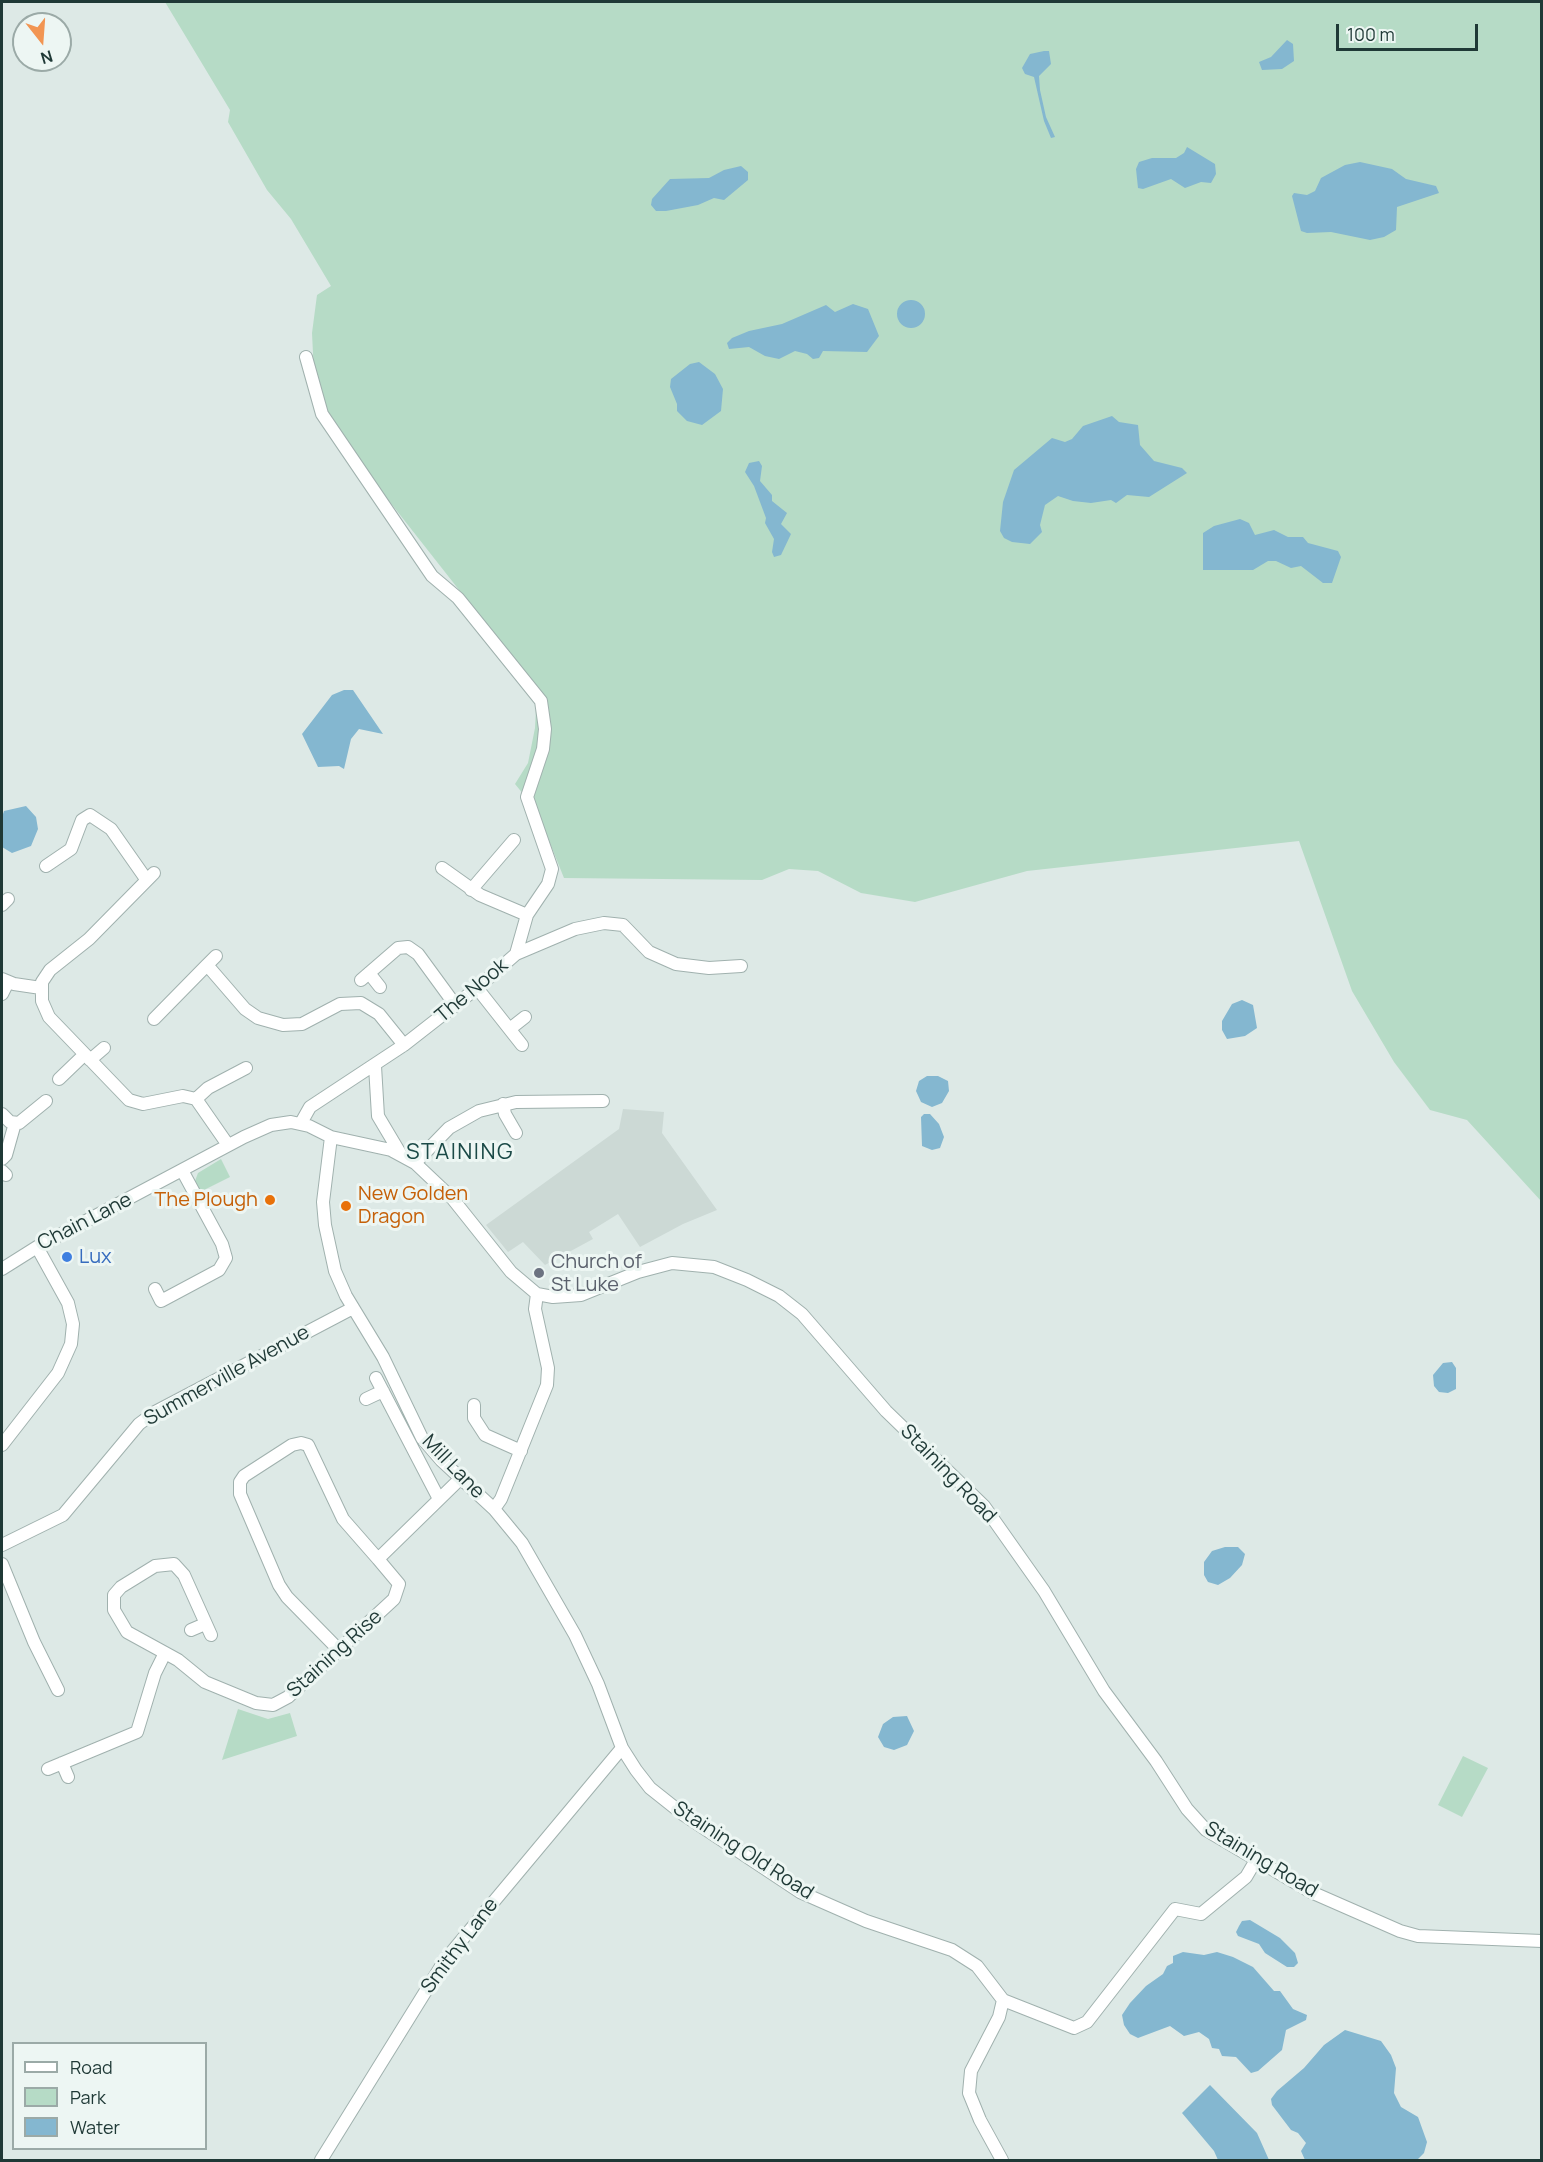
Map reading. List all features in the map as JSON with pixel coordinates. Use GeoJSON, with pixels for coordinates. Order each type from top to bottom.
{"type":"FeatureCollection","features":[{"type":"Feature","properties":{"kind":"street","name":"The Nook"},"geometry":{"type":"LineString","coordinates":[[301,1123],[310,1107],[404,1045],[456,1006],[516,954],[527,915],[551,877],[552,869],[527,797],[543,749],[545,729],[541,701],[458,598],[432,576],[322,414],[306,357]]}},
{"type":"Feature","properties":{"kind":"street"},"geometry":{"type":"LineString","coordinates":[[46,866],[72,849],[82,820],[90,815],[111,829],[150,876],[89,939],[50,970],[41,988],[44,1008],[49,1017],[123,1095],[136,1103],[152,1103],[183,1096],[196,1099],[228,1146]]}},
{"type":"Feature","properties":{"kind":"street"},"geometry":{"type":"LineString","coordinates":[[471,890],[514,840]]}},
{"type":"Feature","properties":{"kind":"street"},"geometry":{"type":"LineString","coordinates":[[442,868],[471,890],[527,915]]}},
{"type":"Feature","properties":{"kind":"street"},"geometry":{"type":"LineString","coordinates":[[516,954],[575,929],[604,923],[623,925],[650,952],[676,964],[709,969],[741,966]]}},
{"type":"Feature","properties":{"kind":"street"},"geometry":{"type":"LineString","coordinates":[[380,987],[365,977],[398,948],[408,947],[418,954],[456,1006]]}},
{"type":"Feature","properties":{"kind":"street"},"geometry":{"type":"LineString","coordinates":[[154,1019],[212,961],[245,1009],[265,1021],[283,1025],[302,1024],[340,1004],[361,1003],[380,1014],[404,1045]]}},
{"type":"Feature","properties":{"kind":"street"},"geometry":{"type":"LineString","coordinates":[[4,985],[41,988]]}},
{"type":"Feature","properties":{"kind":"street"},"geometry":{"type":"LineString","coordinates":[[477,988],[522,1044]]}},
{"type":"Feature","properties":{"kind":"street"},"geometry":{"type":"LineString","coordinates":[[511,1028],[525,1017]]}},
{"type":"Feature","properties":{"kind":"street"},"geometry":{"type":"LineString","coordinates":[[59,1079],[104,1048]]}},
{"type":"Feature","properties":{"kind":"street"},"geometry":{"type":"LineString","coordinates":[[375,1066],[378,1116],[400,1154]]}},
{"type":"Feature","properties":{"kind":"street"},"geometry":{"type":"LineString","coordinates":[[196,1099],[208,1088],[236,1080],[246,1068]]}},
{"type":"Feature","properties":{"kind":"street"},"geometry":{"type":"LineString","coordinates":[[2,1114],[7,1120],[15,1123],[27,1120],[46,1101]]}},
{"type":"Feature","properties":{"kind":"street"},"geometry":{"type":"LineString","coordinates":[[415,1163],[459,1120],[479,1110],[503,1104],[603,1101]]}},
{"type":"Feature","properties":{"kind":"street"},"geometry":{"type":"LineString","coordinates":[[503,1104],[505,1114],[516,1133]]}},
{"type":"Feature","properties":{"kind":"street"},"geometry":{"type":"LineString","coordinates":[[2,1159],[6,1155],[15,1123]]}},
{"type":"Feature","properties":{"kind":"street"},"geometry":{"type":"LineString","coordinates":[[301,1123],[331,1137],[400,1154],[415,1163],[452,1198],[512,1272],[537,1294],[535,1309],[548,1377],[544,1394],[521,1452],[494,1509]]}},
{"type":"Feature","properties":{"kind":"street","name":"Chain Lane"},"geometry":{"type":"LineString","coordinates":[[2,1269],[37,1247],[183,1172],[228,1146],[272,1125],[301,1123]]}},
{"type":"Feature","properties":{"kind":"street","name":"Mill Lane"},"geometry":{"type":"LineString","coordinates":[[331,1137],[323,1202],[325,1225],[335,1271],[353,1308],[389,1370],[413,1424],[432,1450],[494,1509],[522,1543],[570,1626],[598,1684],[622,1748]]}},
{"type":"Feature","properties":{"kind":"street"},"geometry":{"type":"LineString","coordinates":[[155,1289],[161,1301],[219,1270],[225,1258],[222,1244],[183,1172]]}},
{"type":"Feature","properties":{"kind":"street"},"geometry":{"type":"LineString","coordinates":[[2,1445],[58,1373],[71,1344],[73,1324],[68,1303],[37,1247]]}},
{"type":"Feature","properties":{"kind":"street","name":"Staining Road"},"geometry":{"type":"LineString","coordinates":[[537,1294],[553,1297],[581,1295],[650,1268],[686,1263],[733,1274],[767,1289],[790,1304],[813,1324],[886,1411],[984,1506],[1044,1592],[1104,1691],[1194,1819],[1219,1839],[1311,1892],[1409,1934],[1542,1941]]}},
{"type":"Feature","properties":{"kind":"street","name":"Summerville Avenue"},"geometry":{"type":"LineString","coordinates":[[2,1545],[63,1515],[139,1424],[155,1412],[353,1308]]}},
{"type":"Feature","properties":{"kind":"street"},"geometry":{"type":"LineString","coordinates":[[376,1378],[439,1499]]}},
{"type":"Feature","properties":{"kind":"street"},"geometry":{"type":"LineString","coordinates":[[366,1399],[383,1391]]}},
{"type":"Feature","properties":{"kind":"street"},"geometry":{"type":"LineString","coordinates":[[474,1405],[474,1418],[485,1435],[521,1452]]}},
{"type":"Feature","properties":{"kind":"street"},"geometry":{"type":"LineString","coordinates":[[339,1650],[287,1597],[279,1585],[240,1494],[240,1482],[244,1476],[292,1445],[301,1443],[308,1445],[343,1519],[378,1559],[460,1478]]}},
{"type":"Feature","properties":{"kind":"street","name":"Staining Rise"},"geometry":{"type":"LineString","coordinates":[[191,1630],[208,1629],[184,1575],[174,1564],[155,1566],[121,1587],[114,1595],[113,1605],[123,1628],[165,1653],[205,1682],[264,1705],[273,1705],[288,1697],[398,1594],[397,1579],[378,1559]]}},
{"type":"Feature","properties":{"kind":"street"},"geometry":{"type":"LineString","coordinates":[[2,1564],[34,1642],[58,1690]]}},
{"type":"Feature","properties":{"kind":"street"},"geometry":{"type":"LineString","coordinates":[[48,1769],[137,1732],[155,1673],[165,1653]]}},
{"type":"Feature","properties":{"kind":"street","name":"Staining Old Road"},"geometry":{"type":"LineString","coordinates":[[622,1748],[643,1779],[659,1796],[748,1859],[800,1892],[833,1907],[952,1950],[977,1966],[1003,2000]]}},
{"type":"Feature","properties":{"kind":"street","name":"Smithy Lane"},"geometry":{"type":"LineString","coordinates":[[321,2160],[445,1960],[622,1748]]}},
{"type":"Feature","properties":{"kind":"street"},"geometry":{"type":"LineString","coordinates":[[62,1763],[68,1777]]}},
{"type":"Feature","properties":{"kind":"street"},"geometry":{"type":"LineString","coordinates":[[1002,2160],[972,2104],[969,2082],[976,2056],[999,2017],[1003,2000],[1074,2028],[1087,2022],[1175,1909],[1201,1914],[1246,1877],[1256,1860]]}},
{"type":"Feature","properties":{"kind":"shaded area"},"geometry":{"type":"Polygon","coordinates":[[[623,1109],[664,1112],[662,1133],[717,1210],[683,1224],[640,1247],[618,1214],[589,1232],[593,1239],[545,1265],[523,1242],[508,1252],[486,1225],[619,1129],[623,1109]]]}},
{"type":"Feature","properties":{"kind":"green space"},"geometry":{"type":"Polygon","coordinates":[[[165,2],[1541,2],[1541,1201],[1467,1120],[1430,1110],[1394,1062],[1352,991],[1299,841],[1027,871],[915,902],[861,893],[818,871],[789,869],[762,880],[564,878],[537,811],[515,784],[528,763],[535,728],[537,689],[382,492],[327,410],[314,374],[312,333],[317,295],[331,286],[291,219],[267,190],[228,122],[230,110],[165,2]]]}},
{"type":"Feature","properties":{"kind":"green space"},"geometry":{"type":"Polygon","coordinates":[[[221,1159],[230,1177],[200,1192],[195,1181],[198,1173],[221,1159]]]}},
{"type":"Feature","properties":{"kind":"green space"},"geometry":{"type":"Polygon","coordinates":[[[238,1709],[268,1719],[290,1713],[297,1736],[222,1760],[238,1709]]]}},
{"type":"Feature","properties":{"kind":"green space"},"geometry":{"type":"Polygon","coordinates":[[[1463,1756],[1488,1768],[1462,1817],[1438,1805],[1463,1756]]]}},
{"type":"Feature","properties":{"kind":"water"},"geometry":{"type":"Polygon","coordinates":[[[1287,40],[1293,44],[1294,61],[1282,69],[1262,70],[1259,62],[1271,57],[1287,40]]]}},
{"type":"Feature","properties":{"kind":"water"},"geometry":{"type":"Polygon","coordinates":[[[1049,51],[1051,64],[1039,76],[1040,90],[1046,117],[1055,137],[1051,138],[1044,121],[1034,77],[1025,74],[1022,68],[1030,54],[1049,51]]]}},
{"type":"Feature","properties":{"kind":"water"},"geometry":{"type":"Polygon","coordinates":[[[1187,147],[1215,164],[1216,174],[1211,183],[1201,182],[1185,188],[1171,179],[1143,189],[1138,188],[1136,169],[1139,162],[1152,158],[1176,158],[1184,153],[1187,147]]]}},
{"type":"Feature","properties":{"kind":"water"},"geometry":{"type":"Polygon","coordinates":[[[1360,162],[1392,169],[1406,179],[1436,186],[1439,193],[1397,207],[1396,230],[1384,237],[1370,240],[1331,232],[1301,231],[1292,196],[1294,193],[1307,195],[1315,191],[1321,178],[1345,165],[1360,162]]]}},
{"type":"Feature","properties":{"kind":"water"},"geometry":{"type":"Polygon","coordinates":[[[741,166],[748,172],[748,180],[724,200],[714,198],[698,205],[666,211],[656,211],[651,205],[652,199],[670,179],[709,178],[724,170],[741,166]]]}},
{"type":"Feature","properties":{"kind":"water"},"geometry":{"type":"Polygon","coordinates":[[[911,300],[921,304],[925,314],[921,324],[911,328],[901,324],[897,314],[901,304],[911,300]]]}},
{"type":"Feature","properties":{"kind":"water"},"geometry":{"type":"Polygon","coordinates":[[[853,304],[868,309],[879,336],[867,352],[823,351],[819,358],[813,359],[807,354],[795,351],[779,359],[765,356],[749,347],[729,349],[727,343],[732,338],[749,331],[782,324],[826,305],[835,312],[853,304]]]}},
{"type":"Feature","properties":{"kind":"water"},"geometry":{"type":"Polygon","coordinates":[[[699,362],[715,374],[723,389],[721,411],[702,425],[687,421],[677,411],[677,404],[670,387],[671,379],[690,364],[699,362]]]}},
{"type":"Feature","properties":{"kind":"water"},"geometry":{"type":"Polygon","coordinates":[[[1112,416],[1119,422],[1138,425],[1140,445],[1154,461],[1182,468],[1187,473],[1149,497],[1127,495],[1116,503],[1111,500],[1091,503],[1073,501],[1058,496],[1045,505],[1040,525],[1042,532],[1030,544],[1012,542],[1004,538],[1000,531],[1003,502],[1014,470],[1052,438],[1065,442],[1072,439],[1083,426],[1112,416]]]}},
{"type":"Feature","properties":{"kind":"water"},"geometry":{"type":"Polygon","coordinates":[[[759,461],[762,466],[760,481],[772,495],[772,501],[787,513],[781,524],[791,534],[781,555],[774,557],[772,552],[774,539],[765,523],[766,518],[754,486],[745,472],[749,463],[759,461]]]}},
{"type":"Feature","properties":{"kind":"water"},"geometry":{"type":"Polygon","coordinates":[[[1240,519],[1249,523],[1255,535],[1274,530],[1288,537],[1303,537],[1308,543],[1338,551],[1341,557],[1332,583],[1323,583],[1301,566],[1291,568],[1276,561],[1268,561],[1253,570],[1203,570],[1203,533],[1214,526],[1240,519]]]}},
{"type":"Feature","properties":{"kind":"water"},"geometry":{"type":"Polygon","coordinates":[[[344,690],[353,690],[383,734],[359,729],[351,739],[344,769],[339,766],[318,767],[302,734],[332,695],[344,690]]]}},
{"type":"Feature","properties":{"kind":"water"},"geometry":{"type":"Polygon","coordinates":[[[26,806],[36,817],[38,829],[31,846],[12,853],[2,847],[2,817],[4,811],[26,806]]]}},
{"type":"Feature","properties":{"kind":"water"},"geometry":{"type":"Polygon","coordinates":[[[1242,1000],[1253,1005],[1257,1028],[1245,1036],[1227,1039],[1222,1030],[1222,1021],[1232,1004],[1242,1000]]]}},
{"type":"Feature","properties":{"kind":"water"},"geometry":{"type":"Polygon","coordinates":[[[927,1076],[938,1076],[948,1081],[949,1091],[942,1103],[932,1107],[921,1102],[916,1091],[919,1081],[927,1076]]]}},
{"type":"Feature","properties":{"kind":"water"},"geometry":{"type":"Polygon","coordinates":[[[924,1114],[930,1114],[939,1124],[944,1137],[940,1148],[932,1150],[922,1146],[921,1117],[924,1114]]]}},
{"type":"Feature","properties":{"kind":"water"},"geometry":{"type":"Polygon","coordinates":[[[1452,1362],[1456,1368],[1456,1389],[1448,1393],[1439,1392],[1434,1386],[1433,1375],[1443,1363],[1452,1362]]]}},
{"type":"Feature","properties":{"kind":"water"},"geometry":{"type":"Polygon","coordinates":[[[1225,1547],[1238,1547],[1245,1554],[1242,1565],[1230,1578],[1218,1585],[1208,1582],[1204,1575],[1204,1562],[1212,1551],[1225,1547]]]}},
{"type":"Feature","properties":{"kind":"water"},"geometry":{"type":"Polygon","coordinates":[[[907,1716],[914,1731],[907,1745],[894,1750],[884,1747],[878,1737],[883,1724],[893,1717],[907,1716]]]}},
{"type":"Feature","properties":{"kind":"water"},"geometry":{"type":"Polygon","coordinates":[[[1250,1920],[1280,1938],[1295,1953],[1298,1963],[1294,1967],[1287,1967],[1265,1953],[1259,1944],[1238,1936],[1236,1932],[1242,1921],[1250,1920]]]}},
{"type":"Feature","properties":{"kind":"water"},"geometry":{"type":"Polygon","coordinates":[[[1183,1952],[1204,1955],[1217,1952],[1253,1967],[1274,1991],[1280,1991],[1293,2009],[1307,2015],[1306,2020],[1286,2030],[1282,2050],[1258,2071],[1251,2073],[1236,2057],[1222,2056],[1219,2049],[1212,2048],[1209,2039],[1199,2032],[1184,2036],[1170,2026],[1138,2038],[1130,2034],[1124,2025],[1122,2015],[1130,2003],[1146,1986],[1163,1974],[1167,1966],[1173,1963],[1173,1956],[1183,1952]]]}},
{"type":"Feature","properties":{"kind":"water"},"geometry":{"type":"Polygon","coordinates":[[[1345,2030],[1381,2041],[1391,2055],[1396,2068],[1394,2093],[1401,2107],[1418,2117],[1427,2142],[1424,2153],[1417,2160],[1305,2160],[1301,2151],[1306,2143],[1298,2133],[1291,2130],[1272,2105],[1271,2099],[1277,2091],[1304,2068],[1324,2045],[1345,2030]]]}},
{"type":"Feature","properties":{"kind":"water"},"geometry":{"type":"Polygon","coordinates":[[[1210,2085],[1257,2133],[1269,2160],[1218,2160],[1214,2151],[1182,2113],[1210,2085]]]}},
{"type":"Feature","properties":{"kind":"place","name":"The Plough"},"geometry":{"type":"Point","coordinates":[270,1200]}},
{"type":"Feature","properties":{"kind":"place","name":"New Golden Dragon"},"geometry":{"type":"Point","coordinates":[346,1206]}},
{"type":"Feature","properties":{"kind":"place","name":"Lux"},"geometry":{"type":"Point","coordinates":[67,1257]}},
{"type":"Feature","properties":{"kind":"place","name":"Church of St Luke"},"geometry":{"type":"Point","coordinates":[539,1273]}},
{"type":"Feature","properties":{"kind":"district","name":"STAINING"},"geometry":{"type":"Point","coordinates":[460,1153]}}]}
